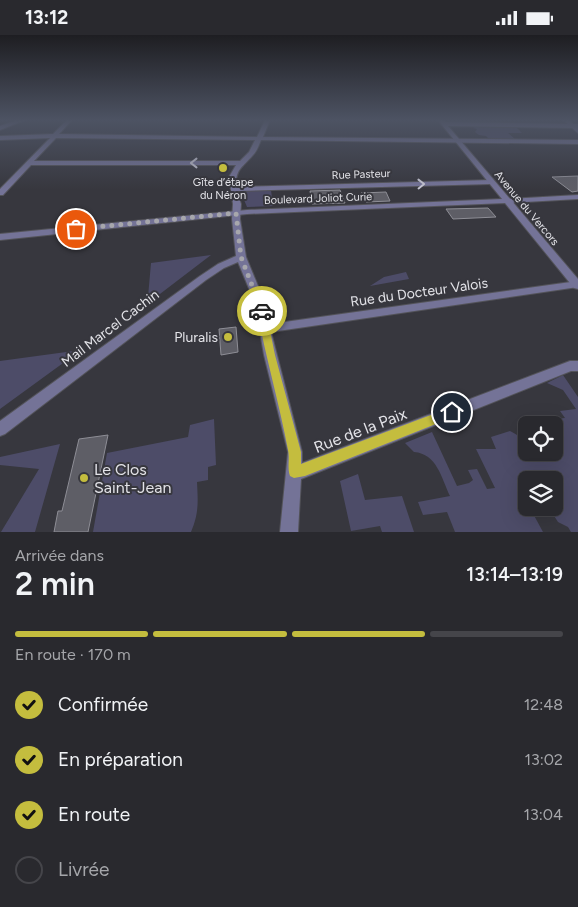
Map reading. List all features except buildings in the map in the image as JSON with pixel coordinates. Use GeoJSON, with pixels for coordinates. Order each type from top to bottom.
{"type":"FeatureCollection","features":[{"type":"Feature","properties":{"kind":"street"},"geometry":{"type":"LineString","coordinates":[[0,193],[48,143]]}},
{"type":"Feature","properties":{"kind":"street"},"geometry":{"type":"LineString","coordinates":[[258,143],[252,153],[233,173],[233,189],[237,204],[236,213],[241,257],[260,303],[270,355],[295,452],[289,532]]}},
{"type":"Feature","properties":{"kind":"street","name":"Avenue du Vercors"},"geometry":{"type":"LineString","coordinates":[[459,143],[577,285]]}},
{"type":"Feature","properties":{"kind":"street"},"geometry":{"type":"LineString","coordinates":[[30,163],[242,163]]}},
{"type":"Feature","properties":{"kind":"street","name":"Rue Pasteur"},"geometry":{"type":"LineString","coordinates":[[233,189],[491,182]]}},
{"type":"Feature","properties":{"kind":"street","name":"Boulevard Joliot Curie"},"geometry":{"type":"LineString","coordinates":[[0,237],[236,213],[578,197]]}},
{"type":"Feature","properties":{"kind":"street","name":"Mail Marcel Cachin"},"geometry":{"type":"LineString","coordinates":[[0,429],[202,278],[221,266],[241,257]]}},
{"type":"Feature","properties":{"kind":"street","name":"Rue du Docteur Valois"},"geometry":{"type":"LineString","coordinates":[[265,329],[577,285]]}},
{"type":"Feature","properties":{"kind":"street","name":"Rue de la Paix"},"geometry":{"type":"LineString","coordinates":[[294,472],[305,470],[570,366],[578,366]]}},
{"type":"Feature","properties":{"kind":"shaded area"},"geometry":{"type":"Polygon","coordinates":[[[271,190],[273,206],[247,207],[242,195],[247,191],[271,190]]]}},
{"type":"Feature","properties":{"kind":"shaded area"},"geometry":{"type":"Polygon","coordinates":[[[211,255],[156,297],[148,297],[151,263],[211,255]]]}},
{"type":"Feature","properties":{"kind":"shaded area"},"geometry":{"type":"Polygon","coordinates":[[[406,272],[409,279],[370,286],[384,277],[406,272]]]}},
{"type":"Feature","properties":{"kind":"shaded area"},"geometry":{"type":"Polygon","coordinates":[[[81,350],[0,409],[0,361],[81,350]]]}},
{"type":"Feature","properties":{"kind":"shaded area"},"geometry":{"type":"Polygon","coordinates":[[[563,375],[578,397],[578,532],[571,532],[568,527],[558,522],[554,516],[563,516],[563,471],[518,471],[518,516],[534,516],[543,532],[455,532],[447,512],[423,515],[418,502],[450,496],[441,474],[433,462],[428,457],[414,452],[405,443],[432,432],[457,486],[473,480],[468,470],[477,469],[487,489],[495,488],[476,449],[496,449],[491,437],[510,431],[518,437],[518,461],[563,461],[563,418],[565,418],[560,411],[576,409],[563,390],[547,383],[563,375]]]}},
{"type":"Feature","properties":{"kind":"shaded area"},"geometry":{"type":"Polygon","coordinates":[[[214,419],[216,465],[208,467],[208,480],[197,482],[197,507],[191,532],[93,532],[107,453],[188,437],[190,425],[214,419]]]}},
{"type":"Feature","properties":{"kind":"shaded area"},"geometry":{"type":"Polygon","coordinates":[[[60,444],[35,532],[1,532],[39,469],[0,465],[0,457],[60,444]]]}},
{"type":"Feature","properties":{"kind":"shaded area"},"geometry":{"type":"Polygon","coordinates":[[[358,474],[365,500],[402,496],[414,532],[382,532],[380,526],[351,531],[340,481],[358,474]]]}},
{"type":"Feature","properties":{"kind":"way so far"},"geometry":{"type":"LineString","coordinates":[[76,229],[236,213],[241,257],[262,311]]}},
{"type":"Feature","properties":{"kind":"place","name":"Gîte d’étape du Néron"},"geometry":{"type":"Point","coordinates":[223,168]}},
{"type":"Feature","properties":{"kind":"place","name":"Pluralis"},"geometry":{"type":"Point","coordinates":[228,337]}},
{"type":"Feature","properties":{"kind":"place","name":"Le Clos Saint-Jean"},"geometry":{"type":"Point","coordinates":[84,478]}},
{"type":"Feature","properties":{"kind":"route"},"geometry":{"type":"LineString","coordinates":[[262,311],[270,355],[295,452],[294,472],[305,470],[452,412]]}}]}
